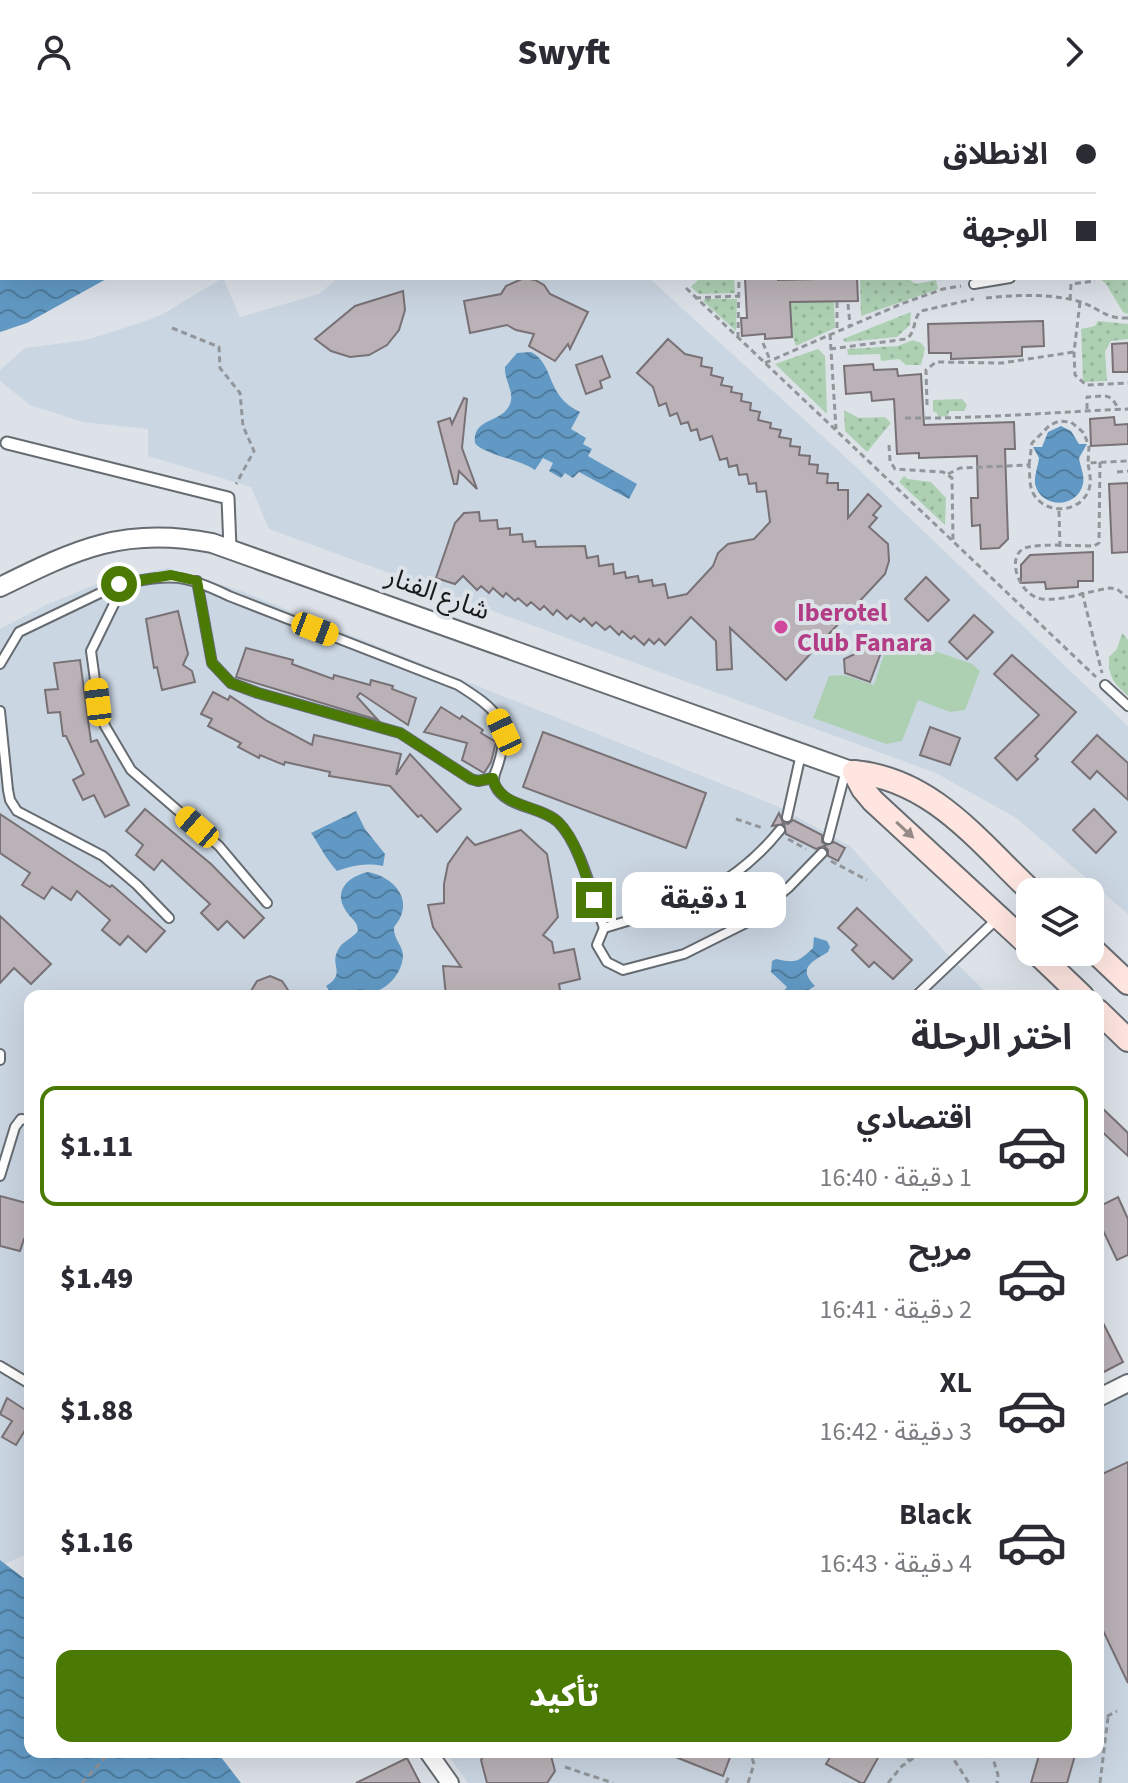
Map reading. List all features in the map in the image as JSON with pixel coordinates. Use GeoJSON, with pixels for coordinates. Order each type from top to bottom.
{"type":"FeatureCollection","features":[{"type":"Feature","properties":{"kind":"main road","name":"شارع الفنار"},"geometry":{"type":"LineString","coordinates":[[850,770],[890,778],[923,793],[944,808],[1017,878]]}},
{"type":"Feature","properties":{"kind":"main road"},"geometry":{"type":"LineString","coordinates":[[850,770],[873,801],[1016,932]]}},
{"type":"Feature","properties":{"kind":"main road"},"geometry":{"type":"LineString","coordinates":[[1104,960],[1128,983]]}},
{"type":"Feature","properties":{"kind":"main road"},"geometry":{"type":"LineString","coordinates":[[1051,966],[1076,990]]}},
{"type":"Feature","properties":{"kind":"main road"},"geometry":{"type":"LineString","coordinates":[[1104,1017],[1128,1040]]}},
{"type":"Feature","properties":{"kind":"street"},"geometry":{"type":"LineString","coordinates":[[7,443],[228,498],[230,548]]}},
{"type":"Feature","properties":{"kind":"street","name":"شارع الفنار"},"geometry":{"type":"LineString","coordinates":[[0,587],[77,550],[122,539],[190,538],[230,548],[850,770]]}},
{"type":"Feature","properties":{"kind":"street"},"geometry":{"type":"LineString","coordinates":[[1104,1395],[1128,1383]]}},
{"type":"Feature","properties":{"kind":"street"},"geometry":{"type":"LineString","coordinates":[[432,1758],[450,1783]]}},
{"type":"Feature","properties":{"kind":"lane"},"geometry":{"type":"LineString","coordinates":[[974,284],[998,280]]}},
{"type":"Feature","properties":{"kind":"lane"},"geometry":{"type":"LineString","coordinates":[[0,664],[19,632],[119,584],[171,575],[197,581],[458,685],[480,698],[496,714],[504,732],[503,749],[493,778],[495,786],[508,799],[557,821],[573,843],[604,928],[597,945],[607,962],[623,970],[684,954],[746,923],[788,888],[821,854]]}},
{"type":"Feature","properties":{"kind":"lane"},"geometry":{"type":"LineString","coordinates":[[197,581],[212,663],[231,683],[400,733],[471,779],[493,778]]}},
{"type":"Feature","properties":{"kind":"lane"},"geometry":{"type":"LineString","coordinates":[[119,584],[116,600],[91,651],[98,702],[105,726],[131,770],[219,846],[267,903]]}},
{"type":"Feature","properties":{"kind":"lane"},"geometry":{"type":"LineString","coordinates":[[1105,685],[1128,706]]}},
{"type":"Feature","properties":{"kind":"lane"},"geometry":{"type":"LineString","coordinates":[[0,711],[10,800],[17,811],[103,856],[169,918]]}},
{"type":"Feature","properties":{"kind":"lane"},"geometry":{"type":"LineString","coordinates":[[787,817],[801,753]]}},
{"type":"Feature","properties":{"kind":"lane"},"geometry":{"type":"LineString","coordinates":[[828,839],[850,770]]}},
{"type":"Feature","properties":{"kind":"lane"},"geometry":{"type":"LineString","coordinates":[[604,928],[707,893],[759,855],[779,832]]}},
{"type":"Feature","properties":{"kind":"lane"},"geometry":{"type":"LineString","coordinates":[[922,990],[1000,917]]}},
{"type":"Feature","properties":{"kind":"lane"},"geometry":{"type":"LineString","coordinates":[[0,1054],[0,1060]]}},
{"type":"Feature","properties":{"kind":"lane"},"geometry":{"type":"LineString","coordinates":[[0,1176],[15,1127],[24,1119]]}},
{"type":"Feature","properties":{"kind":"lane"},"geometry":{"type":"LineString","coordinates":[[0,1366],[24,1380]]}},
{"type":"Feature","properties":{"kind":"path"},"geometry":{"type":"LineString","coordinates":[[738,338],[739,280]]}},
{"type":"Feature","properties":{"kind":"path"},"geometry":{"type":"LineString","coordinates":[[1070,300],[1071,284],[1095,281]]}},
{"type":"Feature","properties":{"kind":"path"},"geometry":{"type":"LineString","coordinates":[[767,362],[943,289],[974,284]]}},
{"type":"Feature","properties":{"kind":"path"},"geometry":{"type":"LineString","coordinates":[[686,288],[1105,685]]}},
{"type":"Feature","properties":{"kind":"path"},"geometry":{"type":"LineString","coordinates":[[830,349],[906,339],[913,332],[916,317],[921,311],[1005,296],[1036,295],[1070,300],[1112,319],[1128,318]]}},
{"type":"Feature","properties":{"kind":"path"},"geometry":{"type":"LineString","coordinates":[[695,298],[739,296]]}},
{"type":"Feature","properties":{"kind":"path"},"geometry":{"type":"LineString","coordinates":[[837,302],[837,331]]}},
{"type":"Feature","properties":{"kind":"path"},"geometry":{"type":"LineString","coordinates":[[1080,302],[1074,352],[1075,375],[1083,384],[1128,383]]}},
{"type":"Feature","properties":{"kind":"path"},"geometry":{"type":"LineString","coordinates":[[848,304],[850,325]]}},
{"type":"Feature","properties":{"kind":"path"},"geometry":{"type":"LineString","coordinates":[[172,328],[219,347],[220,368],[240,393],[243,426],[254,451],[228,498]]}},
{"type":"Feature","properties":{"kind":"path"},"geometry":{"type":"LineString","coordinates":[[830,334],[836,429]]}},
{"type":"Feature","properties":{"kind":"path"},"geometry":{"type":"LineString","coordinates":[[763,343],[767,362]]}},
{"type":"Feature","properties":{"kind":"path"},"geometry":{"type":"LineString","coordinates":[[791,343],[792,350]]}},
{"type":"Feature","properties":{"kind":"path"},"geometry":{"type":"LineString","coordinates":[[927,405],[926,370],[936,362],[1002,363],[1074,352]]}},
{"type":"Feature","properties":{"kind":"path"},"geometry":{"type":"LineString","coordinates":[[1087,410],[1087,397],[1111,396],[1119,410]]}},
{"type":"Feature","properties":{"kind":"path"},"geometry":{"type":"LineString","coordinates":[[905,418],[938,420],[1128,409]]}},
{"type":"Feature","properties":{"kind":"path"},"geometry":{"type":"LineString","coordinates":[[1059,421],[1071,422],[1084,433],[1089,447],[1090,484],[1085,497],[1074,506],[1059,509],[1047,506],[1031,489],[1029,465],[1032,443],[1050,425],[1059,421]]}},
{"type":"Feature","properties":{"kind":"path"},"geometry":{"type":"LineString","coordinates":[[889,445],[892,466],[899,471],[948,474],[960,468],[1029,465]]}},
{"type":"Feature","properties":{"kind":"path"},"geometry":{"type":"LineString","coordinates":[[1088,463],[1128,461]]}},
{"type":"Feature","properties":{"kind":"path"},"geometry":{"type":"LineString","coordinates":[[1100,462],[1102,536],[1099,543],[1094,546],[1026,547],[1015,562],[1021,586],[1031,595],[1044,599],[1114,588],[1128,598]]}},
{"type":"Feature","properties":{"kind":"path"},"geometry":{"type":"LineString","coordinates":[[1117,472],[1128,471]]}},
{"type":"Feature","properties":{"kind":"path"},"geometry":{"type":"LineString","coordinates":[[948,474],[954,483],[953,540]]}},
{"type":"Feature","properties":{"kind":"path"},"geometry":{"type":"LineString","coordinates":[[1059,509],[1060,547]]}},
{"type":"Feature","properties":{"kind":"path"},"geometry":{"type":"LineString","coordinates":[[1082,592],[1105,685]]}},
{"type":"Feature","properties":{"kind":"path"},"geometry":{"type":"LineString","coordinates":[[736,819],[779,832],[867,880]]}},
{"type":"Feature","properties":{"kind":"path"},"geometry":{"type":"LineString","coordinates":[[1104,1719],[1117,1711]]}},
{"type":"Feature","properties":{"kind":"path"},"geometry":{"type":"LineString","coordinates":[[1104,1750],[1108,1717]]}},
{"type":"Feature","properties":{"kind":"path"},"geometry":{"type":"LineString","coordinates":[[82,1783],[105,1758]]}},
{"type":"Feature","properties":{"kind":"path"},"geometry":{"type":"LineString","coordinates":[[748,1783],[754,1764],[752,1758]]}},
{"type":"Feature","properties":{"kind":"path"},"geometry":{"type":"LineString","coordinates":[[888,1783],[912,1758]]}},
{"type":"Feature","properties":{"kind":"path"},"geometry":{"type":"LineString","coordinates":[[953,1758],[969,1783]]}},
{"type":"Feature","properties":{"kind":"path"},"geometry":{"type":"LineString","coordinates":[[993,1758],[997,1783]]}},
{"type":"Feature","properties":{"kind":"path"},"geometry":{"type":"LineString","coordinates":[[1100,1783],[1103,1758]]}},
{"type":"Feature","properties":{"kind":"path"},"geometry":{"type":"LineString","coordinates":[[565,1767],[613,1783]]}},
{"type":"Feature","properties":{"kind":"path"},"geometry":{"type":"LineString","coordinates":[[726,1783],[730,1774]]}},
{"type":"Feature","properties":{"kind":"shaded area","name":"Iberotel Club Fanara"},"geometry":{"type":"Polygon","coordinates":[[[220,280],[224,280],[240,317],[319,294],[336,280],[651,280],[854,465],[1128,726],[1128,914],[1104,893],[1104,878],[1086,878],[1016,818],[936,773],[269,529],[251,487],[148,456],[148,429],[83,422],[30,405],[0,381],[0,370],[25,348],[86,340],[163,314],[220,280]]]}},
{"type":"Feature","properties":{"kind":"shaded area"},"geometry":{"type":"Polygon","coordinates":[[[168,568],[241,591],[777,806],[850,846],[984,990],[24,990],[24,1555],[5,1564],[0,1560],[0,629],[99,583],[168,568]]]}},
{"type":"Feature","properties":{"kind":"shaded area"},"geometry":{"type":"Polygon","coordinates":[[[1128,1391],[1128,1783],[468,1783],[450,1758],[1104,1758],[1104,1403],[1128,1391]]]}},
{"type":"Feature","properties":{"kind":"green space"},"geometry":{"type":"Polygon","coordinates":[[[698,280],[734,280],[735,293],[699,294],[691,287],[698,280]]]}},
{"type":"Feature","properties":{"kind":"green space"},"geometry":{"type":"Polygon","coordinates":[[[786,280],[807,280],[821,302],[834,302],[835,328],[796,346],[792,334],[790,289],[786,280]]]}},
{"type":"Feature","properties":{"kind":"green space"},"geometry":{"type":"Polygon","coordinates":[[[860,280],[910,280],[916,284],[936,280],[938,289],[861,316],[860,280]]]}},
{"type":"Feature","properties":{"kind":"green space"},"geometry":{"type":"Polygon","coordinates":[[[1101,280],[1128,280],[1128,314],[1123,312],[1101,280]]]}},
{"type":"Feature","properties":{"kind":"green space"},"geometry":{"type":"Polygon","coordinates":[[[737,299],[736,331],[703,301],[737,299]]]}},
{"type":"Feature","properties":{"kind":"green space"},"geometry":{"type":"Polygon","coordinates":[[[911,312],[910,325],[897,337],[845,342],[843,339],[911,312]]]}},
{"type":"Feature","properties":{"kind":"green space"},"geometry":{"type":"Polygon","coordinates":[[[1098,321],[1128,324],[1128,339],[1111,341],[1105,351],[1107,381],[1083,382],[1081,329],[1095,326],[1098,321]]]}},
{"type":"Feature","properties":{"kind":"green space"},"geometry":{"type":"Polygon","coordinates":[[[913,340],[925,348],[921,365],[906,365],[899,359],[881,361],[880,354],[848,355],[847,349],[898,346],[913,340]]]}},
{"type":"Feature","properties":{"kind":"green space"},"geometry":{"type":"Polygon","coordinates":[[[818,349],[825,356],[827,414],[775,364],[818,349]]]}},
{"type":"Feature","properties":{"kind":"green space"},"geometry":{"type":"Polygon","coordinates":[[[962,399],[967,405],[964,411],[949,411],[948,416],[938,417],[933,411],[933,400],[962,399]]]}},
{"type":"Feature","properties":{"kind":"green space"},"geometry":{"type":"Polygon","coordinates":[[[844,410],[859,418],[885,417],[891,423],[867,452],[845,431],[844,410]]]}},
{"type":"Feature","properties":{"kind":"green space"},"geometry":{"type":"Polygon","coordinates":[[[904,476],[931,482],[946,498],[945,525],[899,482],[904,476]]]}},
{"type":"Feature","properties":{"kind":"green space"},"geometry":{"type":"Polygon","coordinates":[[[1122,633],[1128,640],[1128,696],[1113,679],[1109,664],[1109,657],[1117,649],[1122,633]]]}},
{"type":"Feature","properties":{"kind":"green space"},"geometry":{"type":"Polygon","coordinates":[[[888,642],[909,642],[972,664],[980,671],[965,710],[950,712],[918,700],[902,741],[886,744],[813,718],[829,676],[844,675],[874,685],[888,642]]]}},
{"type":"Feature","properties":{"kind":"water"},"geometry":{"type":"Polygon","coordinates":[[[0,280],[104,280],[27,323],[0,332],[0,280]]]}},
{"type":"Feature","properties":{"kind":"water"},"geometry":{"type":"Polygon","coordinates":[[[531,352],[544,364],[561,398],[580,412],[571,429],[586,438],[583,444],[592,449],[588,456],[637,484],[629,499],[579,472],[573,478],[565,473],[561,478],[549,471],[553,463],[543,458],[535,470],[486,451],[475,443],[478,429],[501,415],[510,404],[505,367],[517,353],[531,352]]]}},
{"type":"Feature","properties":{"kind":"water"},"geometry":{"type":"Polygon","coordinates":[[[1061,426],[1071,431],[1079,444],[1087,444],[1079,458],[1083,484],[1074,498],[1059,503],[1044,498],[1035,484],[1039,458],[1033,447],[1042,447],[1048,432],[1061,426]]]}},
{"type":"Feature","properties":{"kind":"water"},"geometry":{"type":"Polygon","coordinates":[[[356,811],[365,829],[385,854],[383,866],[360,865],[337,871],[311,833],[356,811]]]}},
{"type":"Feature","properties":{"kind":"water"},"geometry":{"type":"Polygon","coordinates":[[[368,872],[387,879],[403,900],[400,918],[394,927],[403,952],[402,963],[392,980],[378,990],[329,990],[326,986],[337,973],[335,961],[338,950],[358,931],[344,907],[341,893],[348,882],[368,872]]]}},
{"type":"Feature","properties":{"kind":"water"},"geometry":{"type":"Polygon","coordinates":[[[814,937],[827,941],[830,947],[807,969],[815,986],[809,990],[785,990],[787,987],[771,972],[772,961],[800,959],[813,948],[814,937]]]}},
{"type":"Feature","properties":{"kind":"water"},"geometry":{"type":"Polygon","coordinates":[[[0,1560],[24,1578],[24,1758],[222,1758],[241,1783],[0,1783],[0,1560]]]}},
{"type":"Feature","properties":{"kind":"building"},"geometry":{"type":"Polygon","coordinates":[[[520,280],[535,280],[544,285],[550,294],[588,312],[570,349],[568,344],[555,361],[529,346],[534,334],[507,325],[470,333],[464,301],[501,294],[506,286],[520,280]]]}},
{"type":"Feature","properties":{"kind":"building"},"geometry":{"type":"Polygon","coordinates":[[[745,280],[857,280],[858,301],[790,302],[792,337],[765,339],[765,334],[742,336],[741,318],[747,318],[745,280]]]}},
{"type":"Feature","properties":{"kind":"building"},"geometry":{"type":"Polygon","coordinates":[[[403,291],[405,310],[399,330],[387,345],[369,355],[350,357],[331,351],[315,339],[355,306],[403,291]]]}},
{"type":"Feature","properties":{"kind":"building"},"geometry":{"type":"Polygon","coordinates":[[[1043,321],[1044,346],[1022,347],[1022,356],[951,359],[951,353],[929,353],[928,324],[1043,321]]]}},
{"type":"Feature","properties":{"kind":"building"},"geometry":{"type":"Polygon","coordinates":[[[668,339],[685,354],[702,358],[701,366],[712,368],[711,375],[723,378],[721,385],[732,387],[731,392],[742,394],[741,401],[751,403],[750,410],[760,412],[758,420],[771,423],[770,428],[781,430],[779,437],[791,439],[790,446],[800,447],[799,455],[810,456],[809,464],[818,465],[817,473],[828,474],[827,483],[838,483],[838,490],[848,490],[848,518],[868,494],[881,506],[873,515],[877,518],[869,527],[888,544],[889,561],[885,574],[786,680],[730,628],[732,669],[717,670],[716,641],[691,617],[665,645],[659,639],[654,644],[649,639],[644,645],[622,631],[619,635],[610,626],[605,630],[596,622],[592,626],[584,618],[580,622],[571,615],[567,619],[557,610],[553,615],[544,606],[540,610],[531,602],[527,606],[506,593],[503,597],[493,588],[489,593],[481,586],[477,590],[463,576],[455,584],[436,578],[455,523],[464,513],[479,512],[480,521],[497,520],[498,529],[510,528],[510,535],[522,534],[523,542],[535,541],[536,547],[585,546],[587,558],[598,556],[599,566],[613,564],[614,574],[625,572],[626,578],[638,576],[639,582],[652,580],[653,586],[665,584],[668,598],[687,594],[728,544],[754,539],[770,522],[766,491],[757,492],[756,483],[749,484],[747,474],[739,475],[737,465],[729,467],[727,458],[720,460],[712,436],[700,440],[697,429],[691,431],[688,422],[681,424],[677,413],[670,416],[666,403],[659,406],[653,387],[637,373],[668,339]]]}},
{"type":"Feature","properties":{"kind":"building"},"geometry":{"type":"Polygon","coordinates":[[[1128,343],[1128,372],[1113,372],[1112,344],[1128,343]]]}},
{"type":"Feature","properties":{"kind":"building"},"geometry":{"type":"Polygon","coordinates":[[[602,356],[610,377],[600,381],[602,388],[586,394],[576,365],[602,356]]]}},
{"type":"Feature","properties":{"kind":"building"},"geometry":{"type":"Polygon","coordinates":[[[873,364],[874,370],[897,369],[898,376],[921,374],[924,425],[1014,422],[1015,449],[1005,449],[1008,539],[999,548],[981,549],[980,525],[972,526],[971,498],[978,498],[977,456],[919,458],[919,453],[897,454],[894,399],[872,401],[871,392],[846,394],[844,366],[873,364]]]}},
{"type":"Feature","properties":{"kind":"building"},"geometry":{"type":"Polygon","coordinates":[[[464,398],[467,399],[462,448],[477,489],[459,471],[457,484],[454,484],[438,422],[450,418],[452,424],[464,398]]]}},
{"type":"Feature","properties":{"kind":"building"},"geometry":{"type":"Polygon","coordinates":[[[1114,417],[1115,425],[1128,424],[1128,444],[1091,446],[1090,419],[1114,417]]]}},
{"type":"Feature","properties":{"kind":"building"},"geometry":{"type":"Polygon","coordinates":[[[1128,483],[1128,552],[1112,553],[1109,484],[1128,483]]]}},
{"type":"Feature","properties":{"kind":"building"},"geometry":{"type":"Polygon","coordinates":[[[1093,552],[1093,581],[1078,581],[1078,587],[1046,589],[1045,582],[1021,583],[1021,565],[1030,555],[1093,552]]]}},
{"type":"Feature","properties":{"kind":"building"},"geometry":{"type":"Polygon","coordinates":[[[926,577],[949,600],[928,621],[905,599],[926,577]]]}},
{"type":"Feature","properties":{"kind":"building"},"geometry":{"type":"Polygon","coordinates":[[[178,611],[188,654],[183,665],[192,671],[195,682],[162,690],[157,667],[154,668],[146,619],[178,611]]]}},
{"type":"Feature","properties":{"kind":"building"},"geometry":{"type":"Polygon","coordinates":[[[974,615],[993,632],[967,659],[949,642],[974,615]]]}},
{"type":"Feature","properties":{"kind":"building"},"geometry":{"type":"Polygon","coordinates":[[[859,638],[883,647],[870,682],[845,673],[844,659],[855,654],[859,638]]]}},
{"type":"Feature","properties":{"kind":"building"},"geometry":{"type":"Polygon","coordinates":[[[246,648],[293,660],[292,664],[333,679],[334,675],[370,685],[371,680],[393,686],[392,689],[416,698],[408,725],[360,693],[357,697],[378,720],[236,677],[246,648]]]}},
{"type":"Feature","properties":{"kind":"building"},"geometry":{"type":"Polygon","coordinates":[[[1012,655],[1076,712],[1017,780],[995,758],[1039,715],[994,674],[1012,655]]]}},
{"type":"Feature","properties":{"kind":"building"},"geometry":{"type":"Polygon","coordinates":[[[80,660],[91,742],[97,740],[129,805],[105,817],[94,795],[83,800],[73,780],[84,774],[66,736],[63,736],[60,712],[48,713],[45,690],[58,689],[54,663],[80,660]]]}},
{"type":"Feature","properties":{"kind":"building"},"geometry":{"type":"Polygon","coordinates":[[[213,692],[228,700],[230,696],[267,721],[312,745],[314,735],[401,754],[396,775],[410,754],[461,809],[437,832],[421,815],[418,817],[390,786],[329,776],[330,772],[285,762],[284,765],[260,755],[259,758],[238,747],[241,743],[208,726],[212,719],[201,714],[213,692]]]}},
{"type":"Feature","properties":{"kind":"building"},"geometry":{"type":"Polygon","coordinates":[[[441,707],[460,719],[462,716],[496,742],[491,762],[484,773],[462,760],[467,743],[424,732],[441,707]]]}},
{"type":"Feature","properties":{"kind":"building"},"geometry":{"type":"Polygon","coordinates":[[[930,727],[960,738],[950,765],[920,755],[930,727]]]}},
{"type":"Feature","properties":{"kind":"building"},"geometry":{"type":"Polygon","coordinates":[[[543,732],[706,793],[686,848],[523,787],[543,732]]]}},
{"type":"Feature","properties":{"kind":"building"},"geometry":{"type":"Polygon","coordinates":[[[1097,735],[1128,763],[1128,800],[1097,771],[1090,779],[1072,762],[1097,735]]]}},
{"type":"Feature","properties":{"kind":"building"},"geometry":{"type":"Polygon","coordinates":[[[145,809],[211,864],[264,918],[244,938],[227,921],[218,930],[201,913],[210,904],[162,860],[154,870],[136,855],[143,845],[126,831],[145,809]]]}},
{"type":"Feature","properties":{"kind":"building"},"geometry":{"type":"Polygon","coordinates":[[[1094,809],[1116,832],[1096,853],[1073,830],[1094,809]]]}},
{"type":"Feature","properties":{"kind":"building"},"geometry":{"type":"Polygon","coordinates":[[[779,813],[783,823],[793,820],[822,835],[822,842],[826,845],[834,842],[845,848],[838,861],[828,856],[824,846],[816,849],[786,834],[784,824],[772,826],[779,813]]]}},
{"type":"Feature","properties":{"kind":"building"},"geometry":{"type":"Polygon","coordinates":[[[0,814],[110,887],[112,885],[165,931],[146,952],[128,936],[120,945],[102,930],[110,920],[77,891],[71,900],[52,887],[44,899],[22,885],[30,873],[0,853],[0,814]]]}},
{"type":"Feature","properties":{"kind":"building"},"geometry":{"type":"Polygon","coordinates":[[[521,830],[547,854],[558,917],[543,935],[552,942],[554,953],[574,949],[580,979],[559,984],[560,990],[445,990],[443,966],[461,967],[433,927],[428,905],[444,903],[448,864],[467,837],[475,845],[521,830]]]}},
{"type":"Feature","properties":{"kind":"building"},"geometry":{"type":"Polygon","coordinates":[[[857,908],[912,960],[893,979],[874,962],[869,967],[852,950],[857,945],[838,928],[857,908]]]}},
{"type":"Feature","properties":{"kind":"building"},"geometry":{"type":"Polygon","coordinates":[[[0,916],[51,964],[31,984],[14,968],[0,983],[0,916]]]}},
{"type":"Feature","properties":{"kind":"building"},"geometry":{"type":"Polygon","coordinates":[[[270,976],[282,981],[288,990],[252,990],[257,981],[270,976]]]}},
{"type":"Feature","properties":{"kind":"building"},"geometry":{"type":"Polygon","coordinates":[[[1104,1110],[1128,1133],[1128,1156],[1104,1134],[1104,1110]]]}},
{"type":"Feature","properties":{"kind":"building"},"geometry":{"type":"Polygon","coordinates":[[[0,1196],[24,1202],[24,1239],[20,1251],[0,1246],[0,1196]]]}},
{"type":"Feature","properties":{"kind":"building"},"geometry":{"type":"Polygon","coordinates":[[[1118,1197],[1128,1219],[1128,1255],[1117,1260],[1104,1233],[1104,1204],[1118,1197]]]}},
{"type":"Feature","properties":{"kind":"building"},"geometry":{"type":"Polygon","coordinates":[[[1104,1325],[1123,1362],[1104,1372],[1104,1325]]]}},
{"type":"Feature","properties":{"kind":"building"},"geometry":{"type":"Polygon","coordinates":[[[7,1398],[24,1409],[24,1432],[16,1445],[2,1437],[12,1421],[0,1414],[7,1398]]]}},
{"type":"Feature","properties":{"kind":"building"},"geometry":{"type":"Polygon","coordinates":[[[1128,1462],[1128,1683],[1104,1633],[1104,1473],[1128,1462]]]}},
{"type":"Feature","properties":{"kind":"building"},"geometry":{"type":"Polygon","coordinates":[[[407,1758],[420,1783],[356,1783],[407,1758]]]}},
{"type":"Feature","properties":{"kind":"building"},"geometry":{"type":"Polygon","coordinates":[[[552,1758],[555,1771],[547,1783],[487,1783],[481,1760],[552,1758]]]}},
{"type":"Feature","properties":{"kind":"building"},"geometry":{"type":"Polygon","coordinates":[[[678,1758],[730,1758],[723,1776],[678,1758]]]}},
{"type":"Feature","properties":{"kind":"building"},"geometry":{"type":"Polygon","coordinates":[[[830,1758],[878,1758],[864,1783],[826,1764],[830,1758]]]}},
{"type":"Feature","properties":{"kind":"building"},"geometry":{"type":"Polygon","coordinates":[[[1038,1758],[1074,1758],[1067,1783],[1031,1783],[1038,1758]]]}},
{"type":"Feature","properties":{"kind":"place","name":"Iberotel Club Fanara"},"geometry":{"type":"Point","coordinates":[781,627]}},
{"type":"Feature","properties":{"kind":"route"},"geometry":{"type":"LineString","coordinates":[[119,584],[171,575],[197,581],[207,650],[212,663],[231,683],[320,712],[400,733],[471,779],[493,778],[495,786],[508,799],[557,821],[573,843],[594,900]]}}]}
